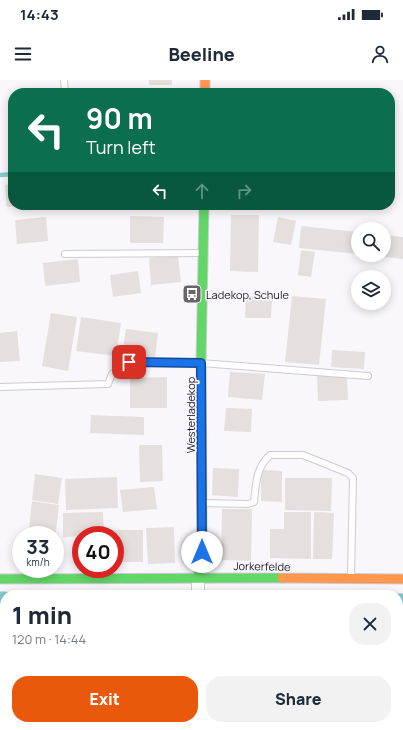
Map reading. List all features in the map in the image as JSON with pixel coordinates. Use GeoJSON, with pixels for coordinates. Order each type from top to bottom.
{"type":"FeatureCollection","features":[{"type":"Feature","properties":{"kind":"street","name":"Westerladekop"},"geometry":{"type":"LineString","coordinates":[[198,587],[202,552],[201,363],[204,210]]}},
{"type":"Feature","properties":{"kind":"street","name":"Jorkerfelde"},"geometry":{"type":"LineString","coordinates":[[0,579],[198,587],[351,579],[403,579]]}},
{"type":"Feature","properties":{"kind":"lane"},"geometry":{"type":"LineString","coordinates":[[65,254],[203,253]]}},
{"type":"Feature","properties":{"kind":"lane"},"geometry":{"type":"LineString","coordinates":[[0,387],[108,384],[112,374],[129,362],[201,363],[368,376]]}},
{"type":"Feature","properties":{"kind":"lane"},"geometry":{"type":"LineString","coordinates":[[202,503],[248,504],[254,502],[256,476],[263,461],[270,455],[303,455],[348,473],[353,478],[351,579]]}},
{"type":"Feature","properties":{"kind":"building"},"geometry":{"type":"Polygon","coordinates":[[[149,80],[172,80],[172,85],[149,85],[149,80]]]}},
{"type":"Feature","properties":{"kind":"building"},"geometry":{"type":"Polygon","coordinates":[[[5,185],[8,185],[8,207],[7,207],[5,185]]]}},
{"type":"Feature","properties":{"kind":"building"},"geometry":{"type":"Polygon","coordinates":[[[231,215],[259,215],[258,272],[230,271],[231,215]]]}},
{"type":"Feature","properties":{"kind":"building"},"geometry":{"type":"Polygon","coordinates":[[[130,216],[164,217],[163,243],[130,243],[130,216]]]}},
{"type":"Feature","properties":{"kind":"building"},"geometry":{"type":"Polygon","coordinates":[[[46,217],[48,241],[17,244],[15,220],[46,217]]]}},
{"type":"Feature","properties":{"kind":"building"},"geometry":{"type":"Polygon","coordinates":[[[278,217],[296,221],[291,245],[273,242],[278,217]]]}},
{"type":"Feature","properties":{"kind":"building"},"geometry":{"type":"Polygon","coordinates":[[[301,226],[351,231],[351,253],[299,248],[301,226]]]}},
{"type":"Feature","properties":{"kind":"building"},"geometry":{"type":"Polygon","coordinates":[[[391,236],[403,237],[403,259],[391,258],[391,236]]]}},
{"type":"Feature","properties":{"kind":"building"},"geometry":{"type":"Polygon","coordinates":[[[301,250],[315,252],[311,277],[298,275],[301,250]]]}},
{"type":"Feature","properties":{"kind":"building"},"geometry":{"type":"Polygon","coordinates":[[[178,255],[181,282],[151,285],[149,258],[178,255]]]}},
{"type":"Feature","properties":{"kind":"building"},"geometry":{"type":"Polygon","coordinates":[[[78,259],[80,282],[45,286],[43,263],[78,259]]]}},
{"type":"Feature","properties":{"kind":"building"},"geometry":{"type":"Polygon","coordinates":[[[138,271],[141,293],[113,297],[110,275],[138,271]]]}},
{"type":"Feature","properties":{"kind":"building"},"geometry":{"type":"Polygon","coordinates":[[[246,296],[272,296],[271,318],[245,318],[246,296]]]}},
{"type":"Feature","properties":{"kind":"building"},"geometry":{"type":"Polygon","coordinates":[[[292,296],[326,299],[319,365],[285,362],[292,296]]]}},
{"type":"Feature","properties":{"kind":"building"},"geometry":{"type":"Polygon","coordinates":[[[51,313],[77,317],[68,371],[42,366],[51,313]]]}},
{"type":"Feature","properties":{"kind":"building"},"geometry":{"type":"Polygon","coordinates":[[[81,317],[121,323],[116,356],[76,351],[81,317]]]}},
{"type":"Feature","properties":{"kind":"building"},"geometry":{"type":"Polygon","coordinates":[[[126,329],[158,333],[155,359],[122,355],[126,329]]]}},
{"type":"Feature","properties":{"kind":"building"},"geometry":{"type":"Polygon","coordinates":[[[17,331],[20,361],[0,362],[0,333],[17,331]]]}},
{"type":"Feature","properties":{"kind":"building"},"geometry":{"type":"Polygon","coordinates":[[[332,350],[365,352],[364,369],[331,367],[332,350]]]}},
{"type":"Feature","properties":{"kind":"building"},"geometry":{"type":"Polygon","coordinates":[[[230,372],[265,374],[262,400],[228,397],[230,372]]]}},
{"type":"Feature","properties":{"kind":"building"},"geometry":{"type":"Polygon","coordinates":[[[317,376],[347,376],[348,400],[318,401],[317,376]]]}},
{"type":"Feature","properties":{"kind":"building"},"geometry":{"type":"Polygon","coordinates":[[[167,377],[167,408],[130,408],[130,378],[167,377]]]}},
{"type":"Feature","properties":{"kind":"building"},"geometry":{"type":"Polygon","coordinates":[[[226,408],[252,409],[251,432],[224,431],[226,408]]]}},
{"type":"Feature","properties":{"kind":"building"},"geometry":{"type":"Polygon","coordinates":[[[91,415],[144,417],[144,435],[90,433],[91,415]]]}},
{"type":"Feature","properties":{"kind":"building"},"geometry":{"type":"Polygon","coordinates":[[[139,445],[162,445],[163,481],[140,482],[139,445]]]}},
{"type":"Feature","properties":{"kind":"building"},"geometry":{"type":"Polygon","coordinates":[[[213,468],[239,469],[238,497],[212,495],[213,468]]]}},
{"type":"Feature","properties":{"kind":"building"},"geometry":{"type":"Polygon","coordinates":[[[261,470],[282,471],[282,502],[261,501],[261,470]]]}},
{"type":"Feature","properties":{"kind":"building"},"geometry":{"type":"Polygon","coordinates":[[[35,474],[62,478],[58,504],[32,500],[35,474]]]}},
{"type":"Feature","properties":{"kind":"building"},"geometry":{"type":"Polygon","coordinates":[[[117,477],[118,508],[66,510],[65,479],[117,477]]]}},
{"type":"Feature","properties":{"kind":"building"},"geometry":{"type":"Polygon","coordinates":[[[285,478],[332,478],[331,511],[285,510],[285,478]]]}},
{"type":"Feature","properties":{"kind":"building"},"geometry":{"type":"Polygon","coordinates":[[[154,487],[157,509],[123,512],[120,490],[154,487]]]}},
{"type":"Feature","properties":{"kind":"building"},"geometry":{"type":"Polygon","coordinates":[[[32,501],[59,505],[57,526],[29,526],[32,501]]]}},
{"type":"Feature","properties":{"kind":"building"},"geometry":{"type":"Polygon","coordinates":[[[222,509],[252,509],[251,561],[221,560],[222,509]]]}},
{"type":"Feature","properties":{"kind":"building"},"geometry":{"type":"Polygon","coordinates":[[[103,512],[104,526],[72,526],[72,537],[64,537],[63,513],[103,512]]]}},
{"type":"Feature","properties":{"kind":"building"},"geometry":{"type":"Polygon","coordinates":[[[284,512],[311,512],[311,559],[270,558],[270,529],[284,529],[284,512]]]}},
{"type":"Feature","properties":{"kind":"building"},"geometry":{"type":"Polygon","coordinates":[[[314,512],[334,513],[332,559],[313,559],[314,512]]]}},
{"type":"Feature","properties":{"kind":"building"},"geometry":{"type":"Polygon","coordinates":[[[174,527],[175,563],[148,564],[146,528],[174,527]]]}},
{"type":"Feature","properties":{"kind":"building"},"geometry":{"type":"Polygon","coordinates":[[[124,530],[143,530],[143,562],[124,562],[124,530]]]}},
{"type":"Feature","properties":{"kind":"waterway"},"geometry":{"type":"LineString","coordinates":[[0,175],[8,174]]}},
{"type":"Feature","properties":{"kind":"traffic: fast"},"geometry":{"type":"LineString","coordinates":[[198,577],[202,552],[201,363],[204,210]]}},
{"type":"Feature","properties":{"kind":"traffic: fast"},"geometry":{"type":"LineString","coordinates":[[0,579],[282,578]]}},
{"type":"Feature","properties":{"kind":"traffic: slow"},"geometry":{"type":"LineString","coordinates":[[205,80],[205,88]]}},
{"type":"Feature","properties":{"kind":"traffic: slow"},"geometry":{"type":"LineString","coordinates":[[282,578],[403,579]]}},
{"type":"Feature","properties":{"kind":"place","name":"Ladekop, Schule"},"geometry":{"type":"Point","coordinates":[192,294]}},
{"type":"Feature","properties":{"kind":"route"},"geometry":{"type":"LineString","coordinates":[[129,362],[201,363],[202,552]]}}]}
